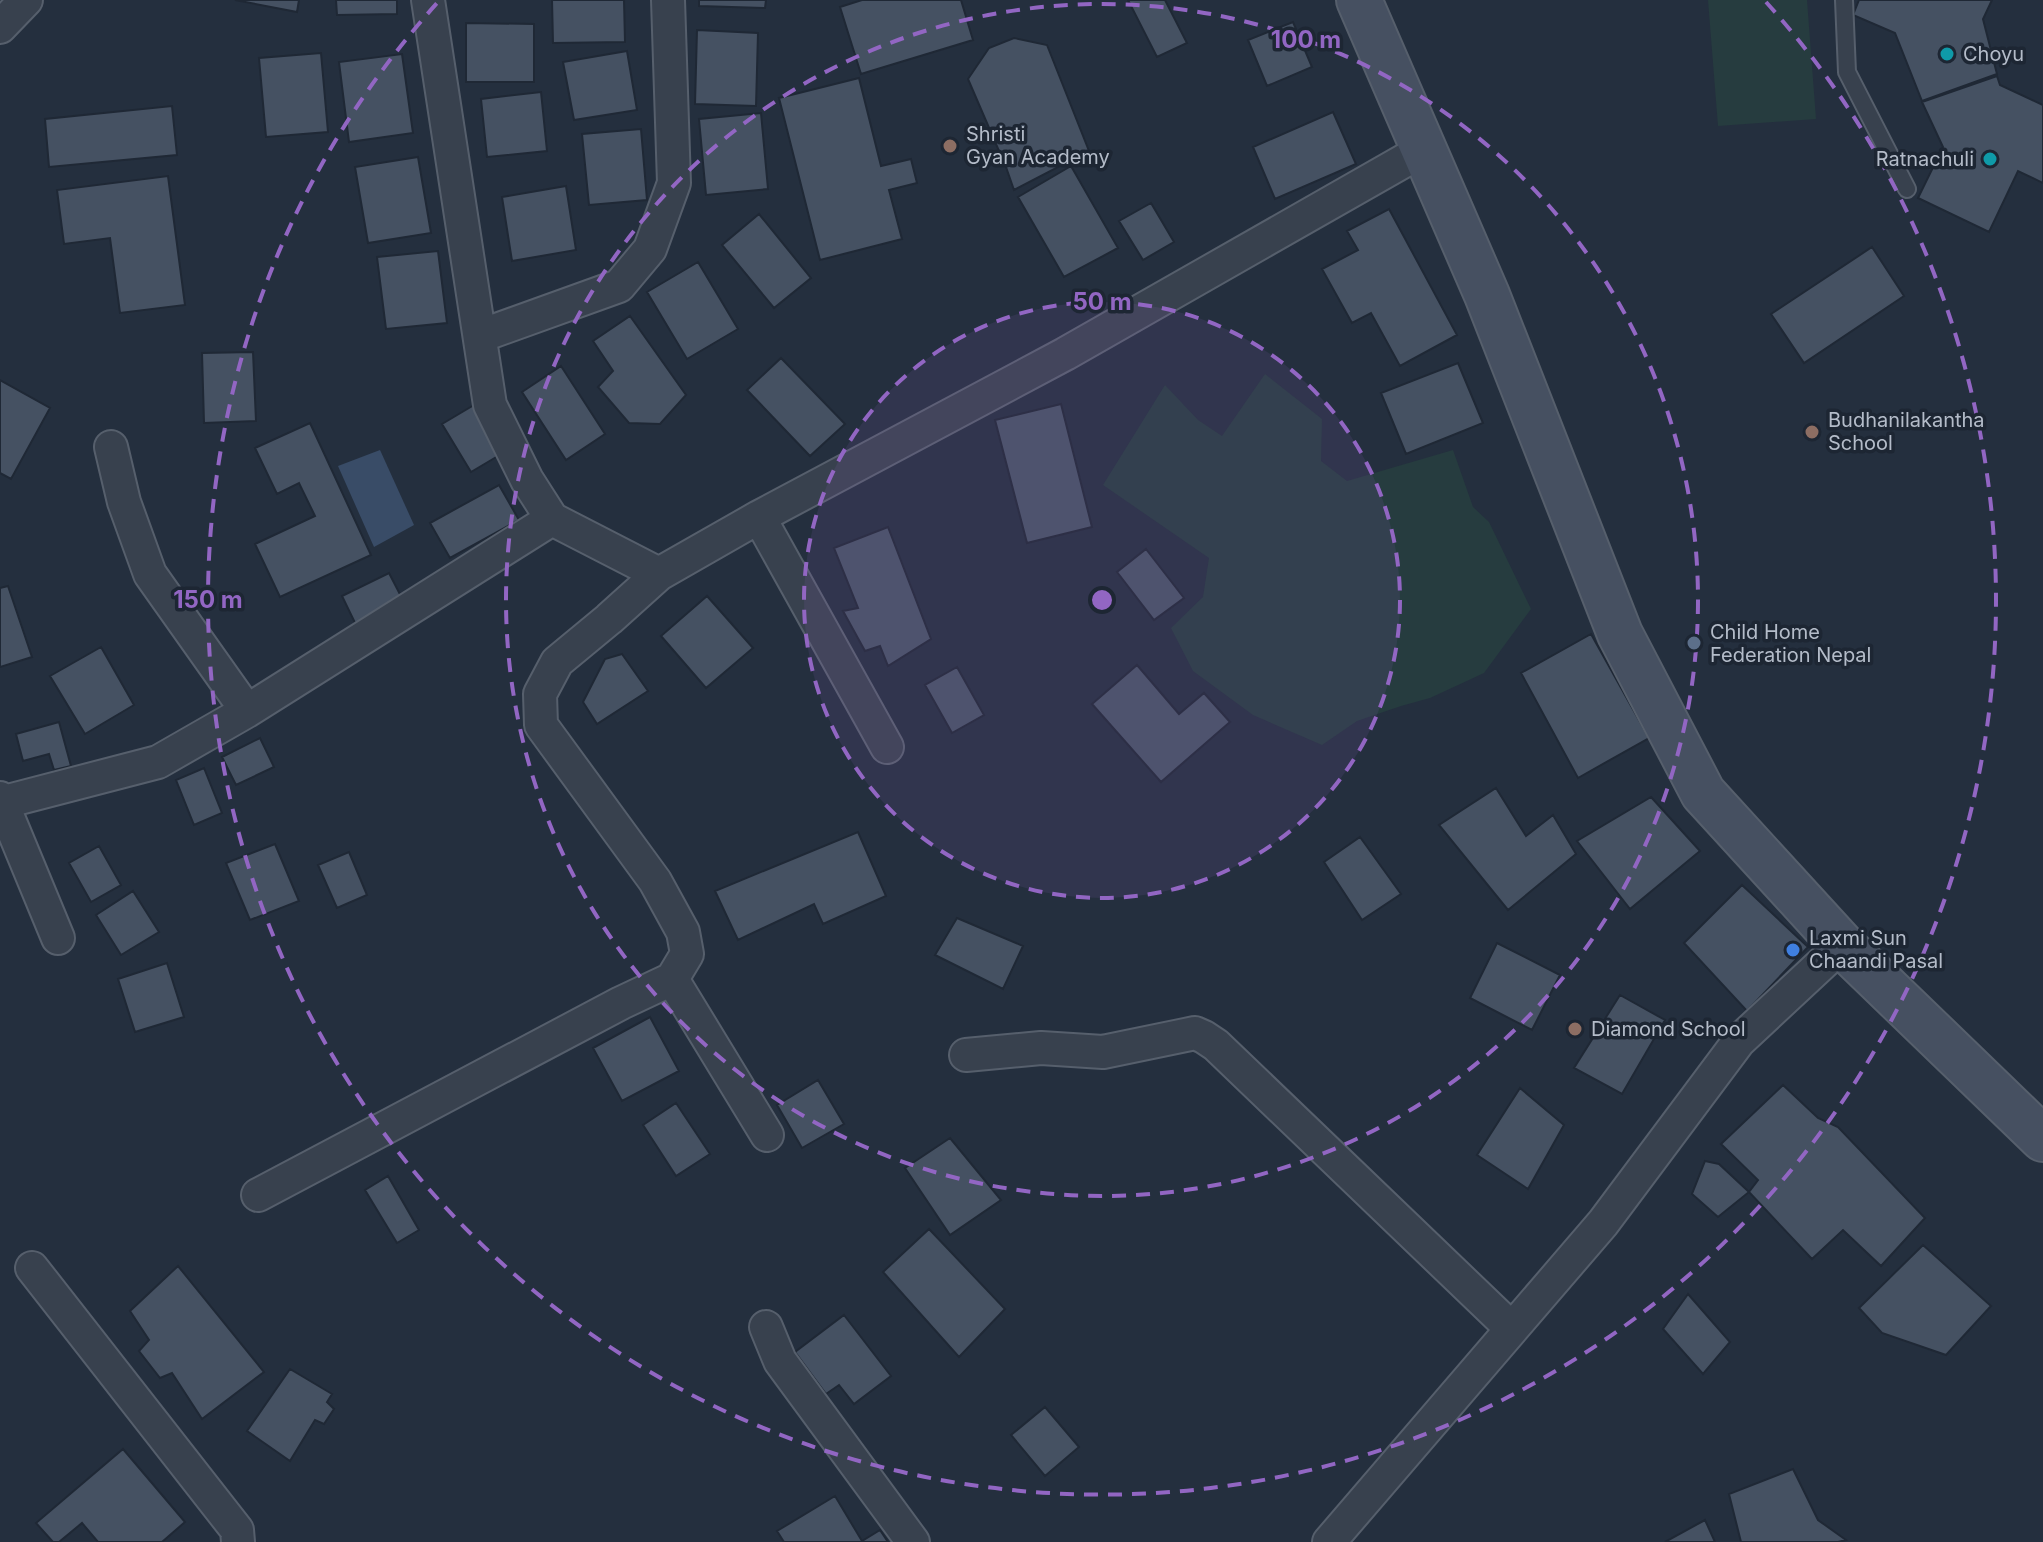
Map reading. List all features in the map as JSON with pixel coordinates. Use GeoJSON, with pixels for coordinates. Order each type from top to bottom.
{"type":"FeatureCollection","features":[{"type":"Feature","properties":{"kind":"main road"},"geometry":{"type":"LineString","coordinates":[[1359,0],[1487,295],[1620,634],[1703,793],[1842,945],[2043,1139]]}},
{"type":"Feature","properties":{"kind":"street"},"geometry":{"type":"LineString","coordinates":[[0,27],[26,0]]}},
{"type":"Feature","properties":{"kind":"street"},"geometry":{"type":"LineString","coordinates":[[428,0],[490,405],[527,480],[552,519],[659,574]]}},
{"type":"Feature","properties":{"kind":"street"},"geometry":{"type":"LineString","coordinates":[[480,336],[619,286],[650,249],[674,183],[668,0]]}},
{"type":"Feature","properties":{"kind":"street"},"geometry":{"type":"LineString","coordinates":[[258,1195],[672,979],[687,954],[683,932],[655,881],[541,725],[540,694],[557,662],[659,574],[759,517],[1065,354],[1423,150]]}},
{"type":"Feature","properties":{"kind":"street"},"geometry":{"type":"LineString","coordinates":[[111,447],[124,502],[150,574],[247,711]]}},
{"type":"Feature","properties":{"kind":"street"},"geometry":{"type":"LineString","coordinates":[[759,517],[887,747]]}},
{"type":"Feature","properties":{"kind":"street"},"geometry":{"type":"LineString","coordinates":[[58,938],[1,802],[158,762],[247,711],[552,519]]}},
{"type":"Feature","properties":{"kind":"street"},"geometry":{"type":"LineString","coordinates":[[1329,1542],[1613,1211],[1739,1041],[1842,945]]}},
{"type":"Feature","properties":{"kind":"street"},"geometry":{"type":"LineString","coordinates":[[672,979],[767,1135]]}},
{"type":"Feature","properties":{"kind":"street"},"geometry":{"type":"LineString","coordinates":[[966,1055],[1041,1048],[1103,1052],[1195,1033],[1204,1037],[1216,1045],[1511,1328]]}},
{"type":"Feature","properties":{"kind":"street"},"geometry":{"type":"LineString","coordinates":[[32,1268],[237,1530],[238,1542]]}},
{"type":"Feature","properties":{"kind":"street"},"geometry":{"type":"LineString","coordinates":[[766,1327],[780,1361],[913,1542]]}},
{"type":"Feature","properties":{"kind":"lane"},"geometry":{"type":"LineString","coordinates":[[1844,0],[1847,72],[1907,189]]}},
{"type":"Feature","properties":{"kind":"green space"},"geometry":{"type":"Polygon","coordinates":[[[1708,0],[1807,0],[1816,119],[1718,126],[1708,0]]]}},
{"type":"Feature","properties":{"kind":"green space"},"geometry":{"type":"Polygon","coordinates":[[[1265,374],[1322,419],[1321,461],[1347,481],[1453,450],[1473,507],[1489,522],[1531,609],[1484,673],[1430,698],[1357,721],[1322,745],[1253,715],[1193,671],[1171,628],[1203,597],[1209,558],[1103,485],[1165,385],[1198,420],[1222,436],[1265,374]]]}},
{"type":"Feature","properties":{"kind":"water"},"geometry":{"type":"Polygon","coordinates":[[[380,450],[414,525],[374,547],[338,466],[380,450]]]}},
{"type":"Feature","properties":{"kind":"building"},"geometry":{"type":"Polygon","coordinates":[[[235,0],[299,0],[297,12],[235,0]]]}},
{"type":"Feature","properties":{"kind":"building"},"geometry":{"type":"Polygon","coordinates":[[[336,0],[397,0],[397,14],[337,15],[336,0]]]}},
{"type":"Feature","properties":{"kind":"building"},"geometry":{"type":"Polygon","coordinates":[[[552,0],[624,0],[625,42],[553,43],[552,0]]]}},
{"type":"Feature","properties":{"kind":"building"},"geometry":{"type":"Polygon","coordinates":[[[699,0],[766,0],[765,8],[699,6],[699,0]]]}},
{"type":"Feature","properties":{"kind":"building"},"geometry":{"type":"Polygon","coordinates":[[[862,0],[961,0],[973,40],[861,74],[840,7],[862,0]]]}},
{"type":"Feature","properties":{"kind":"building"},"geometry":{"type":"Polygon","coordinates":[[[1128,0],[1165,0],[1187,43],[1157,57],[1128,0]]]}},
{"type":"Feature","properties":{"kind":"building","name":"Choyu"},"geometry":{"type":"Polygon","coordinates":[[[1859,0],[1992,0],[1983,19],[1997,74],[1922,101],[1895,33],[1853,15],[1859,0]]]}},
{"type":"Feature","properties":{"kind":"building"},"geometry":{"type":"Polygon","coordinates":[[[1293,22],[1312,67],[1267,86],[1248,40],[1293,22]]]}},
{"type":"Feature","properties":{"kind":"building"},"geometry":{"type":"Polygon","coordinates":[[[466,23],[534,24],[534,82],[466,82],[466,23]]]}},
{"type":"Feature","properties":{"kind":"building"},"geometry":{"type":"Polygon","coordinates":[[[697,30],[758,33],[756,106],[695,104],[697,30]]]}},
{"type":"Feature","properties":{"kind":"building"},"geometry":{"type":"Polygon","coordinates":[[[1014,38],[1047,45],[1089,151],[1014,190],[968,79],[989,48],[1014,38]]]}},
{"type":"Feature","properties":{"kind":"building"},"geometry":{"type":"Polygon","coordinates":[[[627,51],[637,110],[574,120],[563,62],[627,51]]]}},
{"type":"Feature","properties":{"kind":"building"},"geometry":{"type":"Polygon","coordinates":[[[321,53],[328,132],[266,137],[259,58],[321,53]]]}},
{"type":"Feature","properties":{"kind":"building"},"geometry":{"type":"Polygon","coordinates":[[[402,54],[413,133],[349,142],[339,62],[402,54]]]}},
{"type":"Feature","properties":{"kind":"building","name":"Ratnachuli"},"geometry":{"type":"Polygon","coordinates":[[[1997,76],[2000,85],[2043,105],[2043,183],[2018,171],[1989,232],[1918,198],[1943,147],[1922,102],[1997,76]]]}},
{"type":"Feature","properties":{"kind":"building"},"geometry":{"type":"Polygon","coordinates":[[[859,78],[881,166],[911,159],[917,183],[889,190],[902,239],[820,260],[779,98],[859,78]]]}},
{"type":"Feature","properties":{"kind":"building"},"geometry":{"type":"Polygon","coordinates":[[[541,92],[547,151],[487,157],[481,99],[541,92]]]}},
{"type":"Feature","properties":{"kind":"building"},"geometry":{"type":"Polygon","coordinates":[[[172,106],[177,155],[49,167],[45,119],[172,106]]]}},
{"type":"Feature","properties":{"kind":"building"},"geometry":{"type":"Polygon","coordinates":[[[1333,112],[1356,164],[1275,199],[1253,147],[1333,112]]]}},
{"type":"Feature","properties":{"kind":"building"},"geometry":{"type":"Polygon","coordinates":[[[761,113],[768,189],[706,195],[699,119],[761,113]]]}},
{"type":"Feature","properties":{"kind":"building"},"geometry":{"type":"Polygon","coordinates":[[[641,129],[647,200],[589,205],[582,134],[641,129]]]}},
{"type":"Feature","properties":{"kind":"building"},"geometry":{"type":"Polygon","coordinates":[[[418,157],[431,233],[368,243],[355,167],[418,157]]]}},
{"type":"Feature","properties":{"kind":"building"},"geometry":{"type":"Polygon","coordinates":[[[1071,166],[1118,248],[1064,277],[1018,197],[1071,166]]]}},
{"type":"Feature","properties":{"kind":"building"},"geometry":{"type":"Polygon","coordinates":[[[168,176],[185,305],[120,313],[110,238],[64,244],[57,190],[168,176]]]}},
{"type":"Feature","properties":{"kind":"building"},"geometry":{"type":"Polygon","coordinates":[[[566,186],[576,250],[512,261],[502,197],[566,186]]]}},
{"type":"Feature","properties":{"kind":"building"},"geometry":{"type":"Polygon","coordinates":[[[1151,203],[1174,242],[1143,260],[1119,221],[1151,203]]]}},
{"type":"Feature","properties":{"kind":"building"},"geometry":{"type":"Polygon","coordinates":[[[1389,209],[1457,335],[1400,366],[1371,313],[1352,323],[1322,269],[1358,250],[1347,231],[1389,209]]]}},
{"type":"Feature","properties":{"kind":"building"},"geometry":{"type":"Polygon","coordinates":[[[759,214],[811,278],[774,308],[722,245],[759,214]]]}},
{"type":"Feature","properties":{"kind":"building"},"geometry":{"type":"Polygon","coordinates":[[[1872,247],[1904,296],[1804,363],[1771,314],[1872,247]]]}},
{"type":"Feature","properties":{"kind":"building"},"geometry":{"type":"Polygon","coordinates":[[[438,251],[447,323],[386,329],[377,257],[438,251]]]}},
{"type":"Feature","properties":{"kind":"building"},"geometry":{"type":"Polygon","coordinates":[[[698,262],[738,329],[687,359],[647,292],[698,262]]]}},
{"type":"Feature","properties":{"kind":"building"},"geometry":{"type":"Polygon","coordinates":[[[630,316],[686,395],[660,424],[629,423],[598,387],[613,371],[593,341],[630,316]]]}},
{"type":"Feature","properties":{"kind":"building"},"geometry":{"type":"Polygon","coordinates":[[[253,352],[256,421],[204,423],[202,353],[253,352]]]}},
{"type":"Feature","properties":{"kind":"building"},"geometry":{"type":"Polygon","coordinates":[[[781,358],[845,424],[810,456],[747,390],[781,358]]]}},
{"type":"Feature","properties":{"kind":"building"},"geometry":{"type":"Polygon","coordinates":[[[1458,363],[1483,423],[1406,454],[1381,393],[1458,363]]]}},
{"type":"Feature","properties":{"kind":"building"},"geometry":{"type":"Polygon","coordinates":[[[561,366],[605,434],[566,460],[522,392],[561,366]]]}},
{"type":"Feature","properties":{"kind":"building"},"geometry":{"type":"Polygon","coordinates":[[[0,380],[50,408],[11,479],[0,473],[0,380]]]}},
{"type":"Feature","properties":{"kind":"building"},"geometry":{"type":"Polygon","coordinates":[[[1061,404],[1092,527],[1027,543],[995,420],[1061,404]]]}},
{"type":"Feature","properties":{"kind":"building"},"geometry":{"type":"Polygon","coordinates":[[[474,405],[503,453],[471,472],[442,424],[474,405]]]}},
{"type":"Feature","properties":{"kind":"building"},"geometry":{"type":"Polygon","coordinates":[[[310,423],[371,555],[280,597],[255,544],[315,516],[299,483],[277,494],[255,448],[310,423]]]}},
{"type":"Feature","properties":{"kind":"building"},"geometry":{"type":"Polygon","coordinates":[[[499,485],[519,520],[450,558],[430,523],[499,485]]]}},
{"type":"Feature","properties":{"kind":"building"},"geometry":{"type":"Polygon","coordinates":[[[888,527],[931,639],[888,666],[880,646],[865,651],[843,611],[858,608],[834,548],[888,527]]]}},
{"type":"Feature","properties":{"kind":"building"},"geometry":{"type":"Polygon","coordinates":[[[1146,549],[1184,598],[1154,620],[1117,572],[1146,549]]]}},
{"type":"Feature","properties":{"kind":"building"},"geometry":{"type":"Polygon","coordinates":[[[389,573],[405,604],[357,627],[342,596],[389,573]]]}},
{"type":"Feature","properties":{"kind":"building"},"geometry":{"type":"Polygon","coordinates":[[[8,586],[32,657],[0,667],[0,588],[8,586]]]}},
{"type":"Feature","properties":{"kind":"building"},"geometry":{"type":"Polygon","coordinates":[[[707,596],[753,648],[706,688],[661,636],[707,596]]]}},
{"type":"Feature","properties":{"kind":"building"},"geometry":{"type":"Polygon","coordinates":[[[1591,634],[1649,738],[1578,778],[1521,673],[1591,634]]]}},
{"type":"Feature","properties":{"kind":"building"},"geometry":{"type":"Polygon","coordinates":[[[101,647],[134,705],[85,734],[50,676],[101,647]]]}},
{"type":"Feature","properties":{"kind":"building"},"geometry":{"type":"Polygon","coordinates":[[[622,654],[648,691],[597,724],[583,702],[605,659],[622,654]]]}},
{"type":"Feature","properties":{"kind":"building"},"geometry":{"type":"Polygon","coordinates":[[[1137,665],[1179,714],[1204,693],[1230,722],[1161,782],[1092,704],[1137,665]]]}},
{"type":"Feature","properties":{"kind":"building"},"geometry":{"type":"Polygon","coordinates":[[[957,667],[984,715],[952,733],[925,685],[957,667]]]}},
{"type":"Feature","properties":{"kind":"building"},"geometry":{"type":"Polygon","coordinates":[[[59,722],[71,766],[54,770],[49,754],[23,761],[16,734],[59,722]]]}},
{"type":"Feature","properties":{"kind":"building"},"geometry":{"type":"Polygon","coordinates":[[[260,738],[274,767],[236,785],[222,757],[260,738]]]}},
{"type":"Feature","properties":{"kind":"building"},"geometry":{"type":"Polygon","coordinates":[[[204,768],[222,813],[194,825],[176,780],[204,768]]]}},
{"type":"Feature","properties":{"kind":"building"},"geometry":{"type":"Polygon","coordinates":[[[1496,788],[1526,836],[1553,815],[1576,854],[1508,910],[1439,825],[1496,788]]]}},
{"type":"Feature","properties":{"kind":"building"},"geometry":{"type":"Polygon","coordinates":[[[1651,797],[1700,851],[1630,909],[1577,841],[1651,797]]]}},
{"type":"Feature","properties":{"kind":"building"},"geometry":{"type":"Polygon","coordinates":[[[858,832],[886,896],[823,924],[814,904],[738,940],[715,891],[858,832]]]}},
{"type":"Feature","properties":{"kind":"building"},"geometry":{"type":"Polygon","coordinates":[[[1360,837],[1401,894],[1362,920],[1324,862],[1360,837]]]}},
{"type":"Feature","properties":{"kind":"building"},"geometry":{"type":"Polygon","coordinates":[[[275,844],[299,901],[250,920],[226,863],[275,844]]]}},
{"type":"Feature","properties":{"kind":"building"},"geometry":{"type":"Polygon","coordinates":[[[99,846],[121,885],[91,902],[69,863],[99,846]]]}},
{"type":"Feature","properties":{"kind":"building"},"geometry":{"type":"Polygon","coordinates":[[[349,852],[367,895],[337,908],[318,865],[349,852]]]}},
{"type":"Feature","properties":{"kind":"building"},"geometry":{"type":"Polygon","coordinates":[[[1742,885],[1808,947],[1747,1011],[1684,943],[1742,885]]]}},
{"type":"Feature","properties":{"kind":"building"},"geometry":{"type":"Polygon","coordinates":[[[133,891],[159,932],[121,955],[96,915],[133,891]]]}},
{"type":"Feature","properties":{"kind":"building"},"geometry":{"type":"Polygon","coordinates":[[[957,918],[1023,946],[1003,989],[935,955],[957,918]]]}},
{"type":"Feature","properties":{"kind":"building"},"geometry":{"type":"Polygon","coordinates":[[[1497,943],[1560,975],[1532,1030],[1470,998],[1497,943]]]}},
{"type":"Feature","properties":{"kind":"building"},"geometry":{"type":"Polygon","coordinates":[[[167,963],[184,1017],[135,1032],[118,979],[167,963]]]}},
{"type":"Feature","properties":{"kind":"building"},"geometry":{"type":"Polygon","coordinates":[[[1620,995],[1665,1020],[1622,1094],[1574,1068],[1620,995]]]}},
{"type":"Feature","properties":{"kind":"building"},"geometry":{"type":"Polygon","coordinates":[[[650,1017],[679,1071],[622,1101],[593,1048],[650,1017]]]}},
{"type":"Feature","properties":{"kind":"building"},"geometry":{"type":"Polygon","coordinates":[[[818,1080],[844,1124],[802,1148],[777,1105],[818,1080]]]}},
{"type":"Feature","properties":{"kind":"building"},"geometry":{"type":"Polygon","coordinates":[[[1783,1085],[1818,1118],[1838,1127],[1925,1218],[1881,1266],[1843,1230],[1812,1259],[1749,1192],[1758,1180],[1721,1144],[1783,1085]]]}},
{"type":"Feature","properties":{"kind":"building"},"geometry":{"type":"Polygon","coordinates":[[[1520,1088],[1564,1125],[1528,1189],[1477,1155],[1520,1088]]]}},
{"type":"Feature","properties":{"kind":"building"},"geometry":{"type":"Polygon","coordinates":[[[676,1103],[710,1154],[676,1176],[643,1125],[676,1103]]]}},
{"type":"Feature","properties":{"kind":"building"},"geometry":{"type":"Polygon","coordinates":[[[950,1138],[1001,1200],[950,1235],[905,1168],[950,1138]]]}},
{"type":"Feature","properties":{"kind":"building"},"geometry":{"type":"Polygon","coordinates":[[[1705,1161],[1719,1164],[1749,1192],[1718,1217],[1692,1194],[1705,1161]]]}},
{"type":"Feature","properties":{"kind":"building"},"geometry":{"type":"Polygon","coordinates":[[[388,1176],[419,1230],[397,1243],[365,1190],[388,1176]]]}},
{"type":"Feature","properties":{"kind":"building"},"geometry":{"type":"Polygon","coordinates":[[[929,1229],[1005,1309],[959,1357],[883,1272],[929,1229]]]}},
{"type":"Feature","properties":{"kind":"building"},"geometry":{"type":"Polygon","coordinates":[[[1923,1245],[1991,1306],[1946,1355],[1882,1333],[1859,1308],[1923,1245]]]}},
{"type":"Feature","properties":{"kind":"building"},"geometry":{"type":"Polygon","coordinates":[[[178,1266],[264,1372],[202,1419],[172,1373],[160,1378],[139,1351],[149,1340],[130,1311],[178,1266]]]}},
{"type":"Feature","properties":{"kind":"building"},"geometry":{"type":"Polygon","coordinates":[[[1688,1294],[1730,1342],[1703,1374],[1663,1329],[1688,1294]]]}},
{"type":"Feature","properties":{"kind":"building"},"geometry":{"type":"Polygon","coordinates":[[[844,1315],[891,1376],[854,1404],[839,1385],[826,1394],[795,1352],[844,1315]]]}},
{"type":"Feature","properties":{"kind":"building"},"geometry":{"type":"Polygon","coordinates":[[[290,1369],[332,1394],[327,1402],[334,1409],[324,1424],[315,1420],[290,1461],[247,1431],[290,1369]]]}},
{"type":"Feature","properties":{"kind":"building"},"geometry":{"type":"Polygon","coordinates":[[[1045,1407],[1079,1447],[1045,1476],[1011,1435],[1045,1407]]]}},
{"type":"Feature","properties":{"kind":"building"},"geometry":{"type":"Polygon","coordinates":[[[123,1449],[185,1522],[162,1542],[98,1542],[82,1523],[59,1542],[53,1542],[36,1523],[123,1449]]]}},
{"type":"Feature","properties":{"kind":"building"},"geometry":{"type":"Polygon","coordinates":[[[1793,1469],[1818,1520],[1846,1540],[1741,1542],[1729,1494],[1793,1469]]]}},
{"type":"Feature","properties":{"kind":"building"},"geometry":{"type":"Polygon","coordinates":[[[835,1496],[862,1541],[880,1530],[888,1542],[784,1542],[777,1531],[835,1496]]]}},
{"type":"Feature","properties":{"kind":"building"},"geometry":{"type":"Polygon","coordinates":[[[1705,1520],[1715,1542],[1665,1542],[1705,1520]]]}},
{"type":"Feature","properties":{"kind":"place","name":"Choyu"},"geometry":{"type":"Point","coordinates":[1947,54]}},
{"type":"Feature","properties":{"kind":"place","name":"Shristi Gyan Academy"},"geometry":{"type":"Point","coordinates":[950,146]}},
{"type":"Feature","properties":{"kind":"place","name":"Ratnachuli"},"geometry":{"type":"Point","coordinates":[1990,159]}},
{"type":"Feature","properties":{"kind":"place","name":"Budhanilakantha School"},"geometry":{"type":"Point","coordinates":[1812,432]}},
{"type":"Feature","properties":{"kind":"place","name":"Child Home Federation Nepal"},"geometry":{"type":"Point","coordinates":[1694,643]}},
{"type":"Feature","properties":{"kind":"place","name":"Laxmi Sun Chaandi Pasal"},"geometry":{"type":"Point","coordinates":[1793,950]}},
{"type":"Feature","properties":{"kind":"place","name":"Diamond School"},"geometry":{"type":"Point","coordinates":[1575,1029]}}]}
